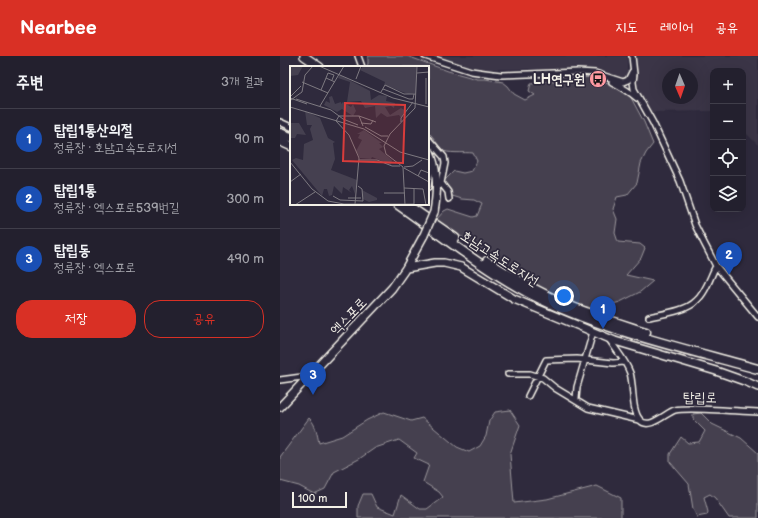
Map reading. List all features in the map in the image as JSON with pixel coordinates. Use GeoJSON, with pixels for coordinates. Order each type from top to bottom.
{"type":"FeatureCollection","features":[{"type":"Feature","properties":{"kind":"highway"},"geometry":{"type":"LineString","coordinates":[[280,133],[290,137]]}},
{"type":"Feature","properties":{"kind":"highway"},"geometry":{"type":"LineString","coordinates":[[280,141],[290,146]]}},
{"type":"Feature","properties":{"kind":"highway","name":"호남고속도로지선"},"geometry":{"type":"LineString","coordinates":[[398,205],[502,277],[531,294],[563,309],[595,322],[758,369]]}},
{"type":"Feature","properties":{"kind":"highway","name":"호남고속도로지선"},"geometry":{"type":"LineString","coordinates":[[407,205],[505,272],[534,289],[565,304],[596,316],[758,364]]}},
{"type":"Feature","properties":{"kind":"main road"},"geometry":{"type":"LineString","coordinates":[[304,56],[319,66]]}},
{"type":"Feature","properties":{"kind":"main road"},"geometry":{"type":"LineString","coordinates":[[429,150],[434,162]]}},
{"type":"Feature","properties":{"kind":"main road","name":"엑스포로"},"geometry":{"type":"LineString","coordinates":[[280,407],[381,301],[406,268],[424,235],[434,212],[437,183],[434,162]]}},
{"type":"Feature","properties":{"kind":"main road","name":"탑립로"},"geometry":{"type":"LineString","coordinates":[[406,268],[435,263],[461,266],[514,299],[593,332],[716,371],[758,387]]}},
{"type":"Feature","properties":{"kind":"street"},"geometry":{"type":"LineString","coordinates":[[358,56],[362,66]]}},
{"type":"Feature","properties":{"kind":"street"},"geometry":{"type":"LineString","coordinates":[[425,56],[471,71],[485,73],[501,75],[578,72],[595,73],[628,84],[653,123],[680,180],[695,225],[716,266],[758,316]]}},
{"type":"Feature","properties":{"kind":"street"},"geometry":{"type":"LineString","coordinates":[[628,84],[634,74],[632,56]]}},
{"type":"Feature","properties":{"kind":"street"},"geometry":{"type":"LineString","coordinates":[[628,84],[631,90],[628,91],[640,102]]}},
{"type":"Feature","properties":{"kind":"street"},"geometry":{"type":"LineString","coordinates":[[280,122],[290,127]]}},
{"type":"Feature","properties":{"kind":"street"},"geometry":{"type":"LineString","coordinates":[[429,140],[444,157],[441,183],[448,192],[449,199]]}},
{"type":"Feature","properties":{"kind":"street"},"geometry":{"type":"LineString","coordinates":[[429,178],[430,170],[434,162]]}},
{"type":"Feature","properties":{"kind":"street"},"geometry":{"type":"LineString","coordinates":[[649,317],[685,308],[696,302],[716,266]]}},
{"type":"Feature","properties":{"kind":"street"},"geometry":{"type":"LineString","coordinates":[[576,399],[593,332]]}},
{"type":"Feature","properties":{"kind":"street"},"geometry":{"type":"LineString","coordinates":[[609,338],[630,373],[634,406],[639,420]]}},
{"type":"Feature","properties":{"kind":"street"},"geometry":{"type":"LineString","coordinates":[[528,396],[546,360],[585,360],[613,363],[624,362]]}},
{"type":"Feature","properties":{"kind":"street"},"geometry":{"type":"LineString","coordinates":[[508,374],[530,374],[537,376]]}},
{"type":"Feature","properties":{"kind":"street"},"geometry":{"type":"LineString","coordinates":[[280,380],[310,376]]}},
{"type":"Feature","properties":{"kind":"street","name":"탑립로"},"geometry":{"type":"LineString","coordinates":[[537,376],[543,378],[555,388],[576,399],[588,408],[639,420],[643,423],[660,420],[676,410],[700,409],[758,412]]}},
{"type":"Feature","properties":{"kind":"shaded area"},"geometry":{"type":"Polygon","coordinates":[[[368,56],[407,56],[448,71],[477,79],[503,82],[514,94],[525,100],[535,95],[529,91],[531,83],[591,77],[620,87],[629,94],[644,122],[653,144],[641,163],[637,183],[627,195],[617,197],[613,209],[617,219],[615,233],[618,242],[640,244],[645,248],[641,258],[626,275],[653,281],[640,292],[620,302],[596,309],[568,302],[542,289],[436,220],[444,211],[448,209],[473,217],[477,216],[482,204],[474,200],[462,199],[449,195],[442,183],[454,171],[463,173],[472,171],[477,161],[473,153],[442,150],[429,133],[429,66],[367,66],[368,56]]]}},
{"type":"Feature","properties":{"kind":"shaded area"},"geometry":{"type":"Polygon","coordinates":[[[435,56],[627,56],[627,75],[622,79],[605,72],[590,69],[477,69],[435,56]]]}},
{"type":"Feature","properties":{"kind":"shaded area"},"geometry":{"type":"Polygon","coordinates":[[[636,56],[758,56],[758,145],[746,133],[746,68],[710,68],[710,111],[651,112],[641,97],[638,85],[636,56]]]}},
{"type":"Feature","properties":{"kind":"shaded area"},"geometry":{"type":"Polygon","coordinates":[[[510,410],[520,425],[510,454],[514,503],[547,499],[597,486],[621,498],[621,518],[358,518],[358,506],[363,494],[371,494],[377,507],[395,514],[401,495],[420,509],[427,509],[443,497],[439,492],[423,482],[429,465],[414,458],[417,453],[399,440],[375,448],[359,459],[334,472],[325,489],[314,494],[299,486],[280,481],[280,457],[309,418],[315,426],[319,443],[342,436],[367,420],[384,412],[411,421],[422,418],[457,447],[469,452],[480,446],[486,436],[489,421],[495,412],[510,410]]]}},
{"type":"Feature","properties":{"kind":"shaded area"},"geometry":{"type":"Polygon","coordinates":[[[701,413],[712,424],[741,438],[758,453],[758,518],[729,518],[715,498],[710,494],[704,497],[708,512],[707,515],[697,517],[693,509],[689,484],[670,462],[670,454],[681,437],[688,443],[699,442],[705,431],[693,419],[693,414],[701,413]]]}},
{"type":"Feature","properties":{"kind":"place","name":"LH연구원"},"geometry":{"type":"Point","coordinates":[598,79]}},
{"type":"Feature","properties":{"kind":"place","name":"탑립1통"},"geometry":{"type":"Point","coordinates":[729,275]}},
{"type":"Feature","properties":{"kind":"place","name":"탑립1통산의절"},"geometry":{"type":"Point","coordinates":[603,329]}},
{"type":"Feature","properties":{"kind":"place","name":"탑립동"},"geometry":{"type":"Point","coordinates":[313,395]}}]}
